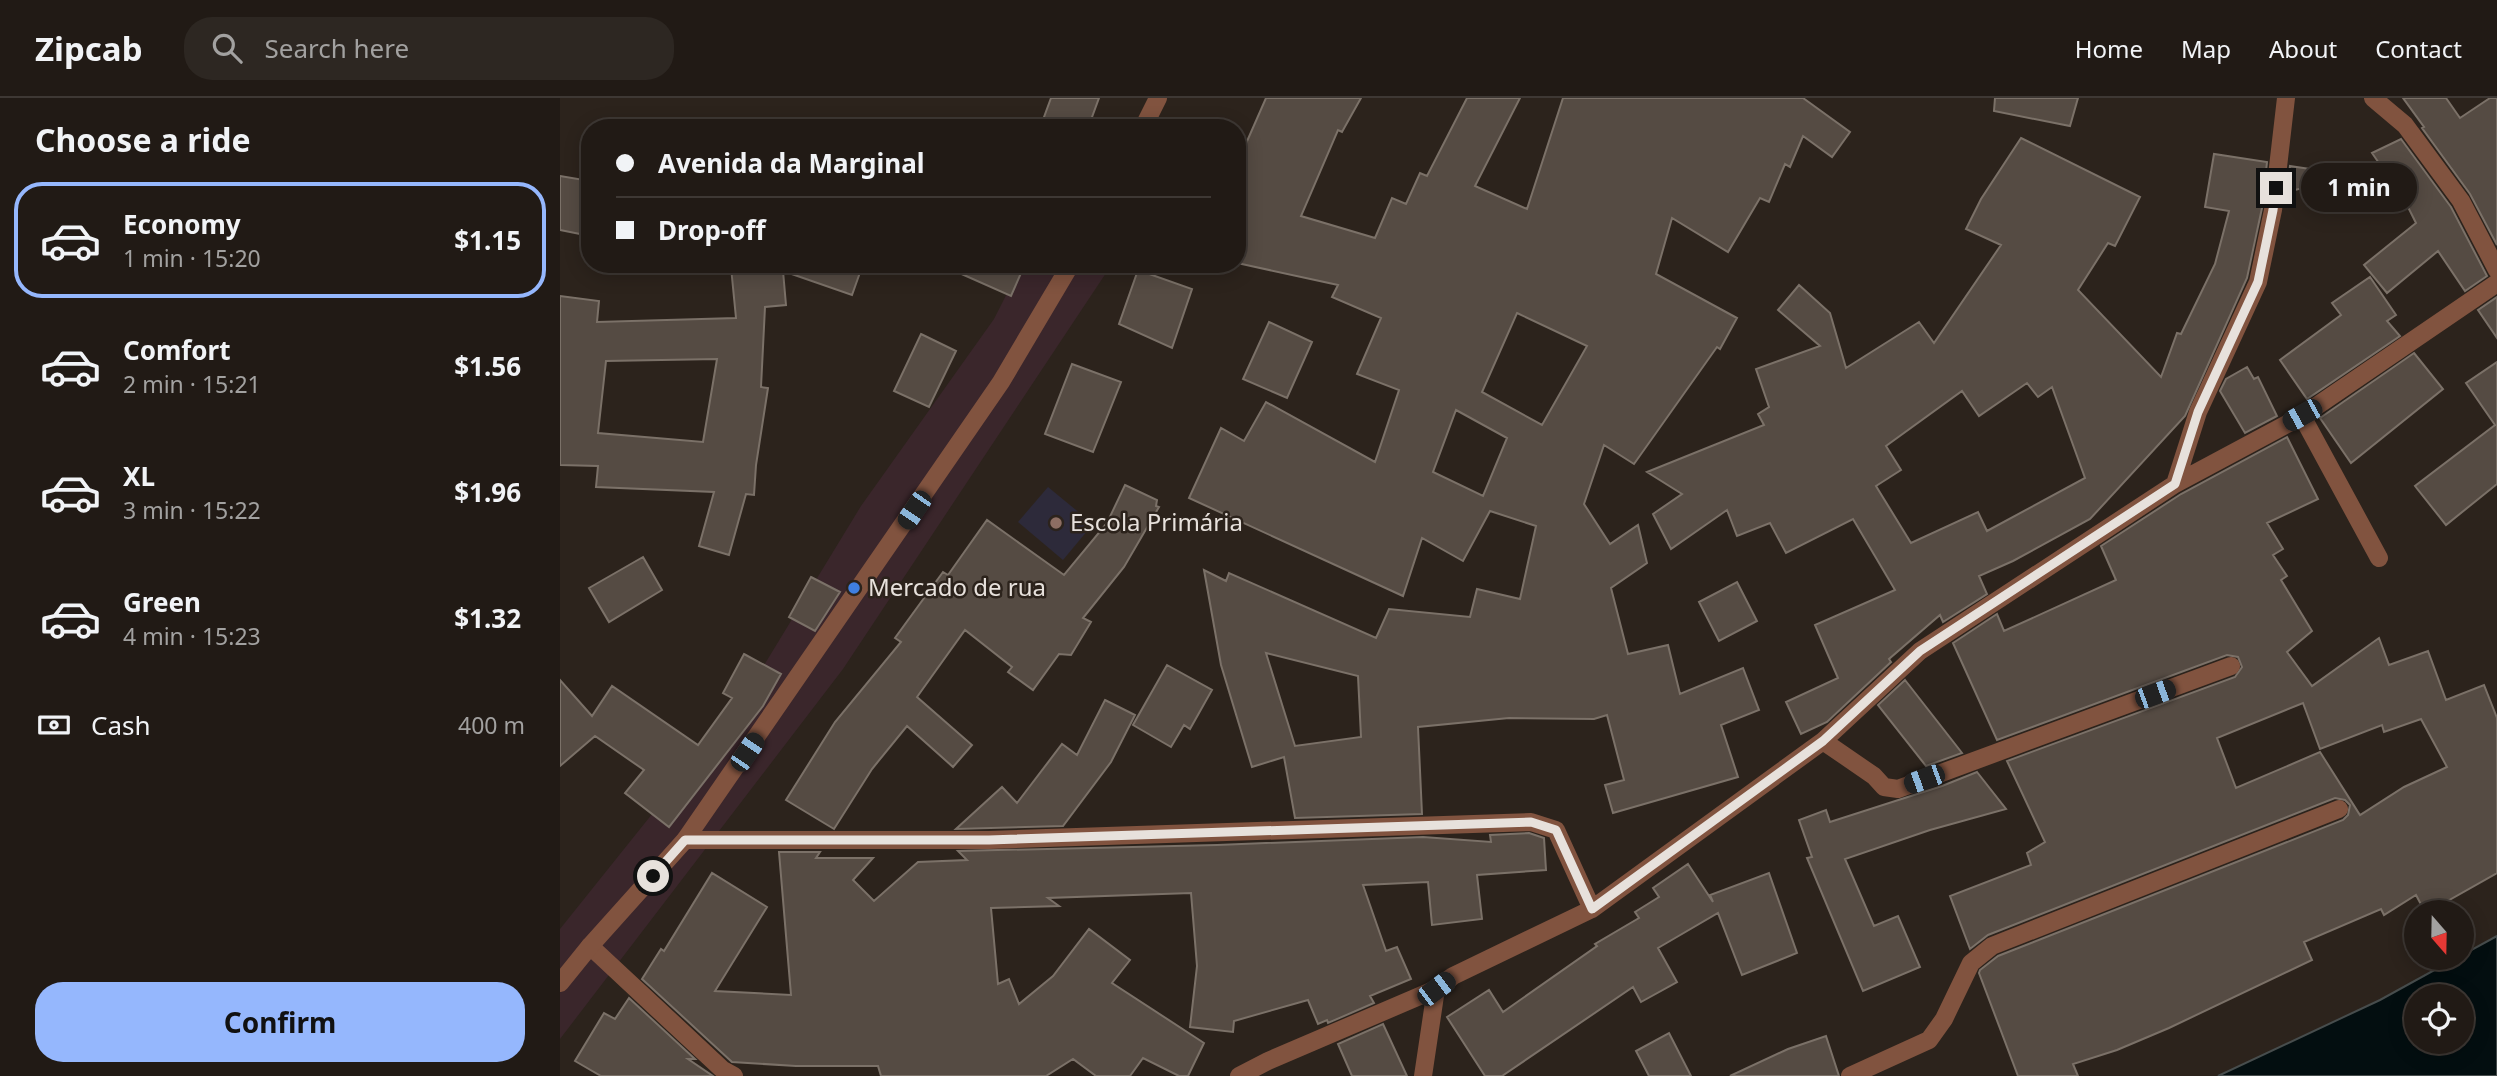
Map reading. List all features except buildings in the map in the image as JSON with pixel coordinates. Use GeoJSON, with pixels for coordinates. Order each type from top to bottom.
{"type":"FeatureCollection","features":[{"type":"Feature","properties":{"kind":"street"},"geometry":{"type":"LineString","coordinates":[[1148,119],[1158,98]]}},
{"type":"Feature","properties":{"kind":"street"},"geometry":{"type":"LineString","coordinates":[[2175,484],[2198,412],[2258,282],[2273,210],[2286,98]]}},
{"type":"Feature","properties":{"kind":"street"},"geometry":{"type":"LineString","coordinates":[[2373,98],[2405,125],[2460,201],[2497,271]]}},
{"type":"Feature","properties":{"kind":"street"},"geometry":{"type":"LineString","coordinates":[[560,983],[685,840],[1001,382],[1066,273]]}},
{"type":"Feature","properties":{"kind":"street"},"geometry":{"type":"LineString","coordinates":[[1239,1076],[1436,989],[1453,976],[1592,909],[1823,741],[1920,651],[2175,484],[2302,415],[2497,282]]}},
{"type":"Feature","properties":{"kind":"street"},"geometry":{"type":"LineString","coordinates":[[2302,415],[2379,558]]}},
{"type":"Feature","properties":{"kind":"street"},"geometry":{"type":"LineString","coordinates":[[1823,741],[1874,776],[1885,787],[1898,789],[2231,666]]}},
{"type":"Feature","properties":{"kind":"street"},"geometry":{"type":"LineString","coordinates":[[1850,1076],[1929,1040],[1944,1019],[1971,963],[1992,946],[2339,809]]}},
{"type":"Feature","properties":{"kind":"street"},"geometry":{"type":"LineString","coordinates":[[685,840],[989,840],[1531,822],[1556,830],[1592,909]]}},
{"type":"Feature","properties":{"kind":"street"},"geometry":{"type":"LineString","coordinates":[[590,946],[723,1070],[734,1076]]}},
{"type":"Feature","properties":{"kind":"street"},"geometry":{"type":"LineString","coordinates":[[1423,1076],[1436,989]]}},
{"type":"Feature","properties":{"kind":"shaded area","name":"Mercado de rua"},"geometry":{"type":"Polygon","coordinates":[[[1017,273],[1106,273],[843,669],[560,1039],[560,929],[741,703],[861,506],[994,319],[1017,273]]]}},
{"type":"Feature","properties":{"kind":"shaded area","name":"Escola Primária"},"geometry":{"type":"Polygon","coordinates":[[[1048,487],[1093,524],[1063,560],[1018,522],[1048,487]]]}},
{"type":"Feature","properties":{"kind":"shaded area"},"geometry":{"type":"Polygon","coordinates":[[[2497,936],[2497,1076],[2218,1076],[2404,987],[2404,1054],[2474,1054],[2474,984],[2409,984],[2434,970],[2474,970],[2474,948],[2497,936]]]}},
{"type":"Feature","properties":{"kind":"place","name":"Escola Primária"},"geometry":{"type":"Point","coordinates":[1056,523]}},
{"type":"Feature","properties":{"kind":"place","name":"Mercado de rua"},"geometry":{"type":"Point","coordinates":[854,588]}},
{"type":"Feature","properties":{"kind":"route"},"geometry":{"type":"LineString","coordinates":[[653,876],[685,840],[989,840],[1531,822],[1556,830],[1592,909],[1823,741],[1920,651],[2175,484],[2198,412],[2258,282],[2276,188]]}}]}
